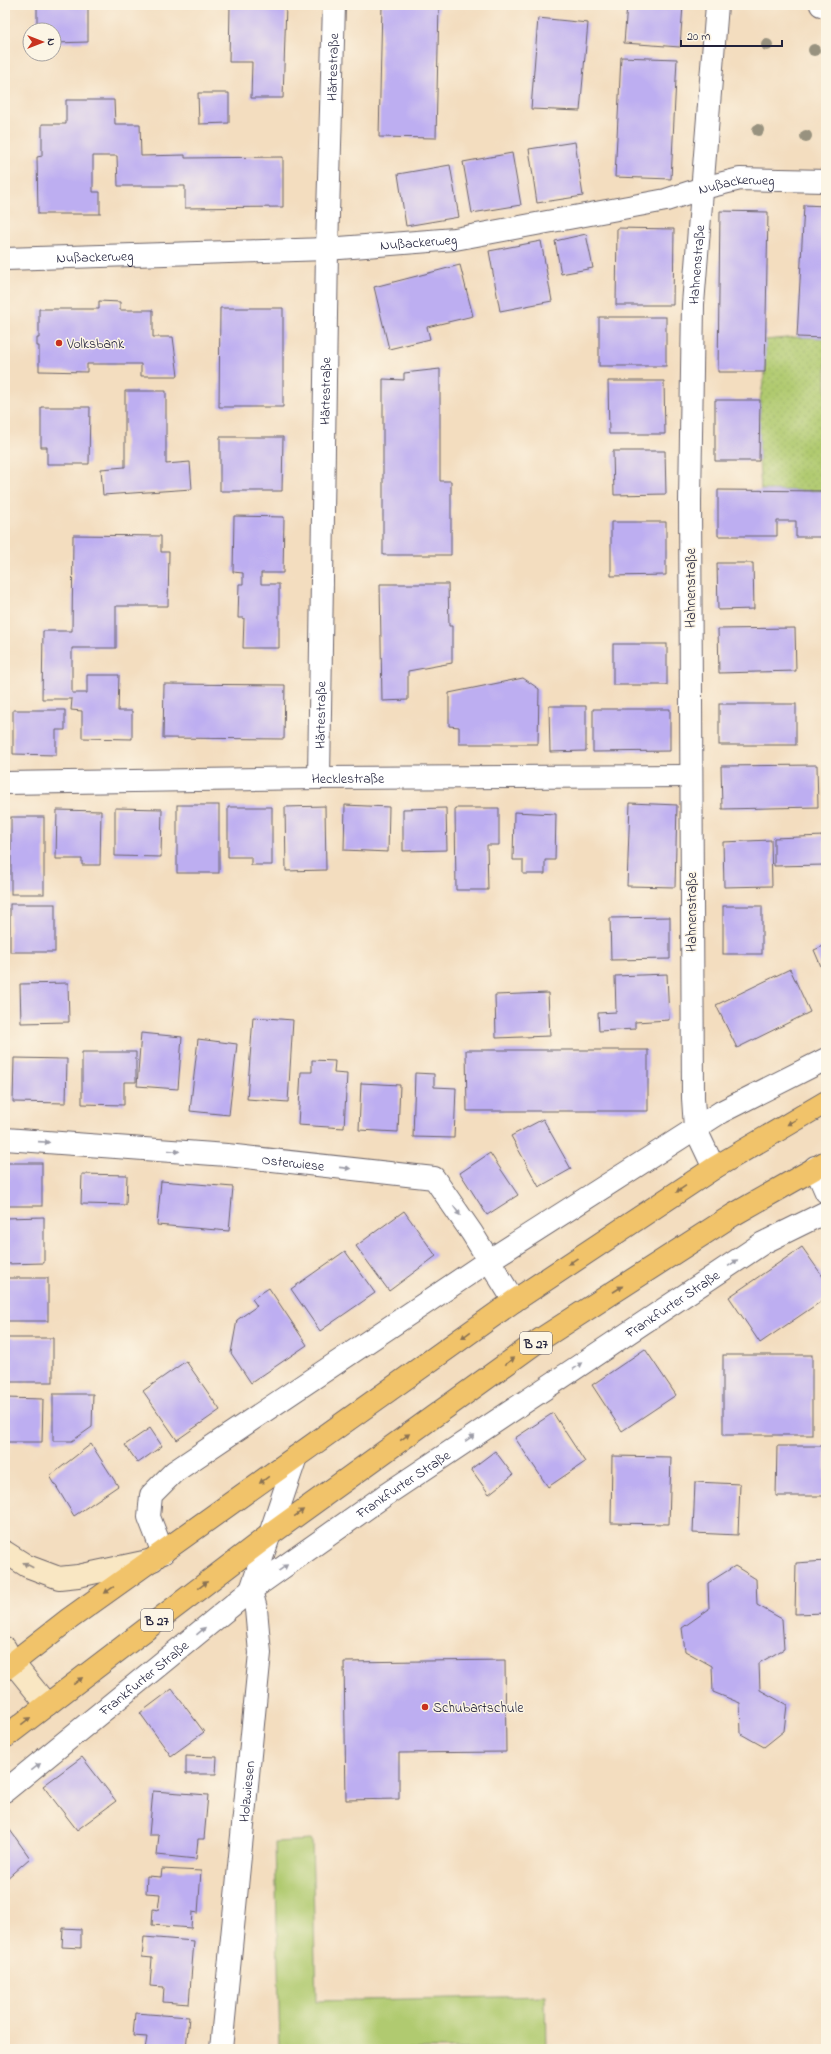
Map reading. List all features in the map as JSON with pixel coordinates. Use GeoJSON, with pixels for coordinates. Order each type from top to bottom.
{"type":"FeatureCollection","features":[{"type":"Feature","properties":{"kind":"main road"},"geometry":{"type":"LineString","coordinates":[[47,1705],[8,1660],[158,1556],[514,1301],[714,1168],[826,1102]]}},
{"type":"Feature","properties":{"kind":"main road","name":"B 27"},"geometry":{"type":"LineString","coordinates":[[5,1737],[268,1536],[541,1339],[733,1215],[821,1164]]}},
{"type":"Feature","properties":{"kind":"main road"},"geometry":{"type":"LineString","coordinates":[[5,1552],[27,1566],[58,1578],[78,1576],[158,1556]]}},
{"type":"Feature","properties":{"kind":"street","name":"Härtestraße"},"geometry":{"type":"LineString","coordinates":[[319,778],[327,249],[334,5]]}},
{"type":"Feature","properties":{"kind":"street","name":"Hahnenstraße"},"geometry":{"type":"LineString","coordinates":[[714,1168],[695,1128],[692,1098],[690,501],[693,304],[717,5]]}},
{"type":"Feature","properties":{"kind":"street"},"geometry":{"type":"LineString","coordinates":[[821,5],[826,6]]}},
{"type":"Feature","properties":{"kind":"street","name":"Nußackerweg"},"geometry":{"type":"LineString","coordinates":[[5,258],[327,249],[455,238],[666,200],[703,188],[740,179],[825,176]]}},
{"type":"Feature","properties":{"kind":"street","name":"Hecklestraße"},"geometry":{"type":"LineString","coordinates":[[5,783],[319,778],[690,776]]}},
{"type":"Feature","properties":{"kind":"street"},"geometry":{"type":"LineString","coordinates":[[158,1556],[149,1517],[151,1495],[174,1472],[488,1261],[720,1112],[826,1059]]}},
{"type":"Feature","properties":{"kind":"street","name":"Osterwiese"},"geometry":{"type":"LineString","coordinates":[[5,1139],[227,1155],[434,1178],[514,1301]]}},
{"type":"Feature","properties":{"kind":"street"},"geometry":{"type":"LineString","coordinates":[[821,1164],[826,1192]]}},
{"type":"Feature","properties":{"kind":"street","name":"Frankfurter Straße"},"geometry":{"type":"LineString","coordinates":[[5,1791],[251,1590],[391,1491],[763,1243],[826,1212]]}},
{"type":"Feature","properties":{"kind":"street"},"geometry":{"type":"LineString","coordinates":[[251,1590],[268,1536],[296,1457]]}},
{"type":"Feature","properties":{"kind":"street","name":"Holzwiesen"},"geometry":{"type":"LineString","coordinates":[[221,2049],[260,1654],[256,1609],[251,1590]]}},
{"type":"Feature","properties":{"kind":"green space"},"geometry":{"type":"Polygon","coordinates":[[[797,337],[826,338],[826,491],[761,490],[759,461],[760,400],[765,372],[765,340],[797,337]]]}},
{"type":"Feature","properties":{"kind":"green space"},"geometry":{"type":"Polygon","coordinates":[[[312,1840],[316,2001],[545,1996],[546,2049],[280,2049],[275,1842],[312,1840]]]}},
{"type":"Feature","properties":{"kind":"building"},"geometry":{"type":"Polygon","coordinates":[[[37,5],[88,5],[88,42],[62,43],[62,22],[37,22],[37,5]]]}},
{"type":"Feature","properties":{"kind":"building"},"geometry":{"type":"Polygon","coordinates":[[[230,5],[286,5],[283,98],[251,98],[252,62],[229,62],[230,5]]]}},
{"type":"Feature","properties":{"kind":"building"},"geometry":{"type":"Polygon","coordinates":[[[382,5],[439,5],[436,138],[379,137],[382,5]]]}},
{"type":"Feature","properties":{"kind":"building"},"geometry":{"type":"Polygon","coordinates":[[[627,5],[683,5],[680,47],[624,43],[627,5]]]}},
{"type":"Feature","properties":{"kind":"building"},"geometry":{"type":"Polygon","coordinates":[[[538,18],[588,23],[580,111],[531,109],[538,18]]]}},
{"type":"Feature","properties":{"kind":"building"},"geometry":{"type":"Polygon","coordinates":[[[621,57],[677,59],[671,179],[615,177],[621,57]]]}},
{"type":"Feature","properties":{"kind":"building"},"geometry":{"type":"Polygon","coordinates":[[[198,93],[229,93],[229,123],[199,124],[198,93]]]}},
{"type":"Feature","properties":{"kind":"building"},"geometry":{"type":"Polygon","coordinates":[[[66,100],[114,100],[115,124],[140,124],[141,156],[185,155],[185,158],[283,157],[283,207],[185,208],[185,186],[118,186],[117,156],[93,156],[93,192],[100,192],[100,214],[38,214],[37,157],[42,156],[42,124],[66,124],[66,100]]]}},
{"type":"Feature","properties":{"kind":"building"},"geometry":{"type":"Polygon","coordinates":[[[575,142],[583,196],[537,203],[529,149],[575,142]]]}},
{"type":"Feature","properties":{"kind":"building"},"geometry":{"type":"Polygon","coordinates":[[[512,153],[521,205],[472,213],[463,162],[512,153]]]}},
{"type":"Feature","properties":{"kind":"building"},"geometry":{"type":"Polygon","coordinates":[[[450,165],[459,217],[406,226],[398,174],[450,165]]]}},
{"type":"Feature","properties":{"kind":"building"},"geometry":{"type":"Polygon","coordinates":[[[804,205],[826,206],[826,338],[797,337],[804,205]]]}},
{"type":"Feature","properties":{"kind":"building"},"geometry":{"type":"Polygon","coordinates":[[[720,211],[768,212],[765,372],[718,372],[720,211]]]}},
{"type":"Feature","properties":{"kind":"building"},"geometry":{"type":"Polygon","coordinates":[[[617,228],[674,229],[673,305],[616,305],[617,228]]]}},
{"type":"Feature","properties":{"kind":"building"},"geometry":{"type":"Polygon","coordinates":[[[586,234],[593,268],[561,274],[555,241],[586,234]]]}},
{"type":"Feature","properties":{"kind":"building"},"geometry":{"type":"Polygon","coordinates":[[[541,241],[552,301],[500,311],[489,251],[541,241]]]}},
{"type":"Feature","properties":{"kind":"building"},"geometry":{"type":"Polygon","coordinates":[[[460,265],[473,316],[427,327],[430,339],[389,349],[374,287],[460,265]]]}},
{"type":"Feature","properties":{"kind":"building"},"geometry":{"type":"Polygon","coordinates":[[[99,301],[120,302],[120,310],[153,310],[153,337],[173,337],[178,376],[141,376],[141,364],[87,364],[87,372],[39,371],[39,346],[37,346],[37,338],[39,338],[39,309],[99,309],[99,301]]]}},
{"type":"Feature","properties":{"kind":"building"},"geometry":{"type":"Polygon","coordinates":[[[220,308],[283,308],[283,407],[219,407],[220,308]]]}},
{"type":"Feature","properties":{"kind":"building"},"geometry":{"type":"Polygon","coordinates":[[[599,317],[666,317],[666,366],[599,366],[599,317]]]}},
{"type":"Feature","properties":{"kind":"building"},"geometry":{"type":"Polygon","coordinates":[[[440,369],[440,481],[451,481],[451,555],[383,555],[383,379],[404,380],[404,373],[440,369]]]}},
{"type":"Feature","properties":{"kind":"building"},"geometry":{"type":"Polygon","coordinates":[[[608,381],[664,381],[665,434],[609,434],[608,381]]]}},
{"type":"Feature","properties":{"kind":"building"},"geometry":{"type":"Polygon","coordinates":[[[125,391],[166,391],[166,464],[190,462],[192,489],[103,495],[101,469],[125,467],[125,391]]]}},
{"type":"Feature","properties":{"kind":"building"},"geometry":{"type":"Polygon","coordinates":[[[715,400],[760,400],[759,461],[715,461],[715,400]]]}},
{"type":"Feature","properties":{"kind":"building"},"geometry":{"type":"Polygon","coordinates":[[[41,407],[90,407],[89,464],[47,464],[47,447],[41,447],[41,407]]]}},
{"type":"Feature","properties":{"kind":"building"},"geometry":{"type":"Polygon","coordinates":[[[220,437],[283,437],[282,491],[220,491],[220,437]]]}},
{"type":"Feature","properties":{"kind":"building"},"geometry":{"type":"Polygon","coordinates":[[[613,451],[665,451],[666,494],[614,495],[613,451]]]}},
{"type":"Feature","properties":{"kind":"building"},"geometry":{"type":"Polygon","coordinates":[[[718,490],[826,491],[826,537],[796,537],[796,521],[777,521],[777,536],[718,536],[718,490]]]}},
{"type":"Feature","properties":{"kind":"building"},"geometry":{"type":"Polygon","coordinates":[[[234,516],[284,517],[283,573],[261,573],[261,584],[279,584],[279,648],[243,648],[244,618],[238,618],[239,584],[243,584],[243,573],[233,572],[234,516]]]}},
{"type":"Feature","properties":{"kind":"building"},"geometry":{"type":"Polygon","coordinates":[[[611,522],[666,522],[666,575],[611,576],[611,522]]]}},
{"type":"Feature","properties":{"kind":"building"},"geometry":{"type":"Polygon","coordinates":[[[73,535],[161,536],[161,552],[169,552],[168,606],[116,606],[116,648],[72,648],[72,693],[87,693],[87,675],[119,675],[118,711],[132,711],[132,739],[82,738],[82,711],[71,710],[72,699],[42,699],[43,631],[72,631],[73,535]]]}},
{"type":"Feature","properties":{"kind":"building"},"geometry":{"type":"Polygon","coordinates":[[[717,563],[753,563],[754,609],[718,610],[717,563]]]}},
{"type":"Feature","properties":{"kind":"building"},"geometry":{"type":"Polygon","coordinates":[[[380,584],[448,584],[449,626],[452,626],[452,663],[408,671],[408,700],[382,701],[380,584]]]}},
{"type":"Feature","properties":{"kind":"building"},"geometry":{"type":"Polygon","coordinates":[[[795,628],[796,671],[719,673],[718,629],[795,628]]]}},
{"type":"Feature","properties":{"kind":"building"},"geometry":{"type":"Polygon","coordinates":[[[613,644],[667,644],[667,685],[613,685],[613,644]]]}},
{"type":"Feature","properties":{"kind":"building"},"geometry":{"type":"Polygon","coordinates":[[[523,678],[539,689],[538,744],[459,744],[459,727],[449,726],[449,693],[523,678]]]}},
{"type":"Feature","properties":{"kind":"building"},"geometry":{"type":"Polygon","coordinates":[[[164,684],[285,685],[284,739],[163,738],[164,684]]]}},
{"type":"Feature","properties":{"kind":"building"},"geometry":{"type":"Polygon","coordinates":[[[719,704],[796,704],[796,745],[719,745],[719,704]]]}},
{"type":"Feature","properties":{"kind":"building"},"geometry":{"type":"Polygon","coordinates":[[[549,706],[586,706],[586,751],[550,752],[549,706]]]}},
{"type":"Feature","properties":{"kind":"building"},"geometry":{"type":"Polygon","coordinates":[[[593,709],[670,709],[670,751],[593,752],[593,709]]]}},
{"type":"Feature","properties":{"kind":"building"},"geometry":{"type":"Polygon","coordinates":[[[13,710],[65,710],[65,730],[56,730],[56,755],[13,754],[13,710]]]}},
{"type":"Feature","properties":{"kind":"building"},"geometry":{"type":"Polygon","coordinates":[[[817,765],[818,807],[722,809],[721,766],[817,765]]]}},
{"type":"Feature","properties":{"kind":"building"},"geometry":{"type":"Polygon","coordinates":[[[630,803],[677,805],[675,887],[627,886],[630,803]]]}},
{"type":"Feature","properties":{"kind":"building"},"geometry":{"type":"Polygon","coordinates":[[[177,805],[219,805],[219,873],[177,873],[177,805]]]}},
{"type":"Feature","properties":{"kind":"building"},"geometry":{"type":"Polygon","coordinates":[[[345,805],[389,807],[388,852],[344,850],[345,805]]]}},
{"type":"Feature","properties":{"kind":"building"},"geometry":{"type":"Polygon","coordinates":[[[325,806],[326,870],[286,871],[285,807],[325,806]]]}},
{"type":"Feature","properties":{"kind":"building"},"geometry":{"type":"Polygon","coordinates":[[[228,807],[272,807],[272,865],[251,865],[251,857],[228,857],[228,807]]]}},
{"type":"Feature","properties":{"kind":"building"},"geometry":{"type":"Polygon","coordinates":[[[115,808],[162,809],[161,857],[115,856],[115,808]]]}},
{"type":"Feature","properties":{"kind":"building"},"geometry":{"type":"Polygon","coordinates":[[[446,808],[447,850],[403,851],[403,809],[446,808]]]}},
{"type":"Feature","properties":{"kind":"building"},"geometry":{"type":"Polygon","coordinates":[[[455,808],[499,808],[499,845],[487,845],[488,890],[456,890],[455,808]]]}},
{"type":"Feature","properties":{"kind":"building"},"geometry":{"type":"Polygon","coordinates":[[[57,810],[101,811],[100,865],[82,865],[82,859],[56,859],[57,810]]]}},
{"type":"Feature","properties":{"kind":"building"},"geometry":{"type":"Polygon","coordinates":[[[514,812],[556,814],[555,860],[545,860],[545,874],[523,874],[523,860],[513,860],[514,812]]]}},
{"type":"Feature","properties":{"kind":"building"},"geometry":{"type":"Polygon","coordinates":[[[11,817],[44,817],[44,894],[11,894],[11,817]]]}},
{"type":"Feature","properties":{"kind":"building"},"geometry":{"type":"Polygon","coordinates":[[[824,836],[825,865],[774,866],[774,838],[824,836]]]}},
{"type":"Feature","properties":{"kind":"building"},"geometry":{"type":"Polygon","coordinates":[[[771,840],[772,886],[724,887],[723,842],[771,840]]]}},
{"type":"Feature","properties":{"kind":"building"},"geometry":{"type":"Polygon","coordinates":[[[10,904],[55,904],[55,952],[10,952],[10,904]]]}},
{"type":"Feature","properties":{"kind":"building"},"geometry":{"type":"Polygon","coordinates":[[[723,906],[762,906],[762,954],[723,954],[723,906]]]}},
{"type":"Feature","properties":{"kind":"building"},"geometry":{"type":"Polygon","coordinates":[[[670,917],[670,959],[611,960],[610,918],[670,917]]]}},
{"type":"Feature","properties":{"kind":"building"},"geometry":{"type":"Polygon","coordinates":[[[826,945],[826,978],[814,950],[826,945]]]}},
{"type":"Feature","properties":{"kind":"building"},"geometry":{"type":"Polygon","coordinates":[[[790,969],[810,1012],[737,1048],[716,1005],[790,969]]]}},
{"type":"Feature","properties":{"kind":"building"},"geometry":{"type":"Polygon","coordinates":[[[667,974],[669,1020],[635,1022],[635,1029],[599,1031],[598,1013],[616,1012],[615,976],[667,974]]]}},
{"type":"Feature","properties":{"kind":"building"},"geometry":{"type":"Polygon","coordinates":[[[68,983],[69,1022],[21,1023],[20,984],[68,983]]]}},
{"type":"Feature","properties":{"kind":"building"},"geometry":{"type":"Polygon","coordinates":[[[548,993],[550,1036],[496,1038],[495,995],[548,993]]]}},
{"type":"Feature","properties":{"kind":"building"},"geometry":{"type":"Polygon","coordinates":[[[253,1017],[293,1020],[288,1102],[247,1099],[253,1017]]]}},
{"type":"Feature","properties":{"kind":"building"},"geometry":{"type":"Polygon","coordinates":[[[141,1033],[182,1037],[178,1089],[137,1086],[141,1033]]]}},
{"type":"Feature","properties":{"kind":"building"},"geometry":{"type":"Polygon","coordinates":[[[198,1039],[237,1044],[229,1115],[190,1111],[198,1039]]]}},
{"type":"Feature","properties":{"kind":"building"},"geometry":{"type":"Polygon","coordinates":[[[466,1050],[648,1050],[648,1111],[467,1111],[466,1050]]]}},
{"type":"Feature","properties":{"kind":"building"},"geometry":{"type":"Polygon","coordinates":[[[82,1052],[136,1052],[136,1082],[124,1082],[124,1105],[82,1104],[82,1052]]]}},
{"type":"Feature","properties":{"kind":"building"},"geometry":{"type":"Polygon","coordinates":[[[14,1058],[67,1059],[66,1103],[13,1102],[14,1058]]]}},
{"type":"Feature","properties":{"kind":"building"},"geometry":{"type":"Polygon","coordinates":[[[312,1060],[335,1061],[334,1073],[347,1074],[344,1128],[298,1125],[301,1072],[312,1072],[312,1060]]]}},
{"type":"Feature","properties":{"kind":"building"},"geometry":{"type":"Polygon","coordinates":[[[415,1073],[434,1074],[434,1087],[456,1088],[454,1138],[413,1137],[415,1073]]]}},
{"type":"Feature","properties":{"kind":"building"},"geometry":{"type":"Polygon","coordinates":[[[361,1083],[400,1085],[398,1132],[359,1130],[361,1083]]]}},
{"type":"Feature","properties":{"kind":"building"},"geometry":{"type":"Polygon","coordinates":[[[543,1119],[571,1169],[539,1187],[511,1136],[543,1119]]]}},
{"type":"Feature","properties":{"kind":"building"},"geometry":{"type":"Polygon","coordinates":[[[490,1153],[518,1195],[487,1215],[460,1173],[490,1153]]]}},
{"type":"Feature","properties":{"kind":"building"},"geometry":{"type":"Polygon","coordinates":[[[5,1163],[42,1163],[42,1206],[5,1206],[5,1163]]]}},
{"type":"Feature","properties":{"kind":"building"},"geometry":{"type":"Polygon","coordinates":[[[82,1174],[127,1175],[126,1205],[81,1204],[82,1174]]]}},
{"type":"Feature","properties":{"kind":"building"},"geometry":{"type":"Polygon","coordinates":[[[161,1181],[233,1187],[229,1231],[157,1225],[161,1181]]]}},
{"type":"Feature","properties":{"kind":"building"},"geometry":{"type":"Polygon","coordinates":[[[404,1211],[436,1256],[389,1291],[356,1246],[404,1211]]]}},
{"type":"Feature","properties":{"kind":"building"},"geometry":{"type":"Polygon","coordinates":[[[44,1217],[44,1263],[5,1264],[5,1218],[44,1217]]]}},
{"type":"Feature","properties":{"kind":"building"},"geometry":{"type":"Polygon","coordinates":[[[802,1247],[826,1281],[826,1298],[760,1343],[729,1297],[802,1247]]]}},
{"type":"Feature","properties":{"kind":"building"},"geometry":{"type":"Polygon","coordinates":[[[345,1251],[375,1293],[320,1331],[291,1289],[345,1251]]]}},
{"type":"Feature","properties":{"kind":"building"},"geometry":{"type":"Polygon","coordinates":[[[5,1278],[48,1278],[48,1321],[5,1321],[5,1278]]]}},
{"type":"Feature","properties":{"kind":"building"},"geometry":{"type":"Polygon","coordinates":[[[269,1288],[307,1345],[251,1383],[231,1353],[237,1320],[257,1306],[252,1299],[269,1288]]]}},
{"type":"Feature","properties":{"kind":"building"},"geometry":{"type":"Polygon","coordinates":[[[5,1338],[53,1338],[53,1382],[5,1382],[5,1338]]]}},
{"type":"Feature","properties":{"kind":"building"},"geometry":{"type":"Polygon","coordinates":[[[645,1349],[676,1395],[622,1431],[592,1385],[645,1349]]]}},
{"type":"Feature","properties":{"kind":"building"},"geometry":{"type":"Polygon","coordinates":[[[723,1355],[812,1355],[812,1435],[723,1435],[723,1355]]]}},
{"type":"Feature","properties":{"kind":"building"},"geometry":{"type":"Polygon","coordinates":[[[186,1361],[220,1410],[177,1440],[143,1391],[186,1361]]]}},
{"type":"Feature","properties":{"kind":"building"},"geometry":{"type":"Polygon","coordinates":[[[53,1394],[93,1394],[92,1427],[72,1441],[53,1441],[53,1394]]]}},
{"type":"Feature","properties":{"kind":"building"},"geometry":{"type":"Polygon","coordinates":[[[5,1398],[43,1399],[42,1442],[5,1442],[5,1398]]]}},
{"type":"Feature","properties":{"kind":"building"},"geometry":{"type":"Polygon","coordinates":[[[553,1413],[585,1462],[548,1487],[515,1438],[553,1413]]]}},
{"type":"Feature","properties":{"kind":"building"},"geometry":{"type":"Polygon","coordinates":[[[150,1428],[162,1446],[138,1463],[125,1445],[150,1428]]]}},
{"type":"Feature","properties":{"kind":"building"},"geometry":{"type":"Polygon","coordinates":[[[91,1444],[118,1486],[74,1516],[50,1476],[91,1444]]]}},
{"type":"Feature","properties":{"kind":"building"},"geometry":{"type":"Polygon","coordinates":[[[777,1446],[825,1446],[824,1496],[776,1496],[777,1446]]]}},
{"type":"Feature","properties":{"kind":"building"},"geometry":{"type":"Polygon","coordinates":[[[495,1451],[513,1475],[489,1494],[471,1469],[495,1451]]]}},
{"type":"Feature","properties":{"kind":"building"},"geometry":{"type":"Polygon","coordinates":[[[612,1456],[671,1457],[669,1524],[611,1523],[612,1456]]]}},
{"type":"Feature","properties":{"kind":"building"},"geometry":{"type":"Polygon","coordinates":[[[695,1482],[740,1484],[738,1535],[693,1533],[695,1482]]]}},
{"type":"Feature","properties":{"kind":"building"},"geometry":{"type":"Polygon","coordinates":[[[826,1561],[826,1613],[795,1614],[796,1563],[826,1561]]]}},
{"type":"Feature","properties":{"kind":"building"},"geometry":{"type":"Polygon","coordinates":[[[735,1566],[756,1579],[757,1605],[782,1619],[784,1649],[759,1663],[760,1690],[787,1705],[784,1731],[764,1747],[741,1734],[740,1703],[713,1692],[712,1666],[685,1651],[682,1628],[709,1609],[708,1583],[735,1566]]]}},
{"type":"Feature","properties":{"kind":"building","name":"Schubartschule"},"geometry":{"type":"Polygon","coordinates":[[[505,1660],[506,1752],[399,1753],[399,1799],[346,1800],[344,1662],[505,1660]]]}},
{"type":"Feature","properties":{"kind":"building"},"geometry":{"type":"Polygon","coordinates":[[[172,1689],[204,1732],[171,1756],[140,1713],[172,1689]]]}},
{"type":"Feature","properties":{"kind":"building"},"geometry":{"type":"Polygon","coordinates":[[[186,1756],[217,1757],[216,1774],[186,1774],[186,1756]]]}},
{"type":"Feature","properties":{"kind":"building"},"geometry":{"type":"Polygon","coordinates":[[[82,1757],[116,1801],[77,1830],[43,1786],[82,1757]]]}},
{"type":"Feature","properties":{"kind":"building"},"geometry":{"type":"Polygon","coordinates":[[[153,1791],[208,1795],[204,1839],[198,1839],[196,1859],[157,1855],[159,1835],[149,1835],[153,1791]]]}},
{"type":"Feature","properties":{"kind":"building"},"geometry":{"type":"Polygon","coordinates":[[[5,1823],[30,1858],[5,1880],[5,1823]]]}},
{"type":"Feature","properties":{"kind":"building"},"geometry":{"type":"Polygon","coordinates":[[[162,1869],[201,1871],[198,1913],[192,1912],[191,1928],[152,1925],[153,1909],[158,1910],[160,1894],[146,1893],[147,1876],[161,1877],[162,1869]]]}},
{"type":"Feature","properties":{"kind":"building"},"geometry":{"type":"Polygon","coordinates":[[[63,1928],[81,1929],[81,1948],[62,1947],[63,1928]]]}},
{"type":"Feature","properties":{"kind":"building"},"geometry":{"type":"Polygon","coordinates":[[[144,1937],[194,1941],[189,2004],[163,2002],[164,1987],[150,1986],[152,1958],[142,1957],[144,1937]]]}},
{"type":"Feature","properties":{"kind":"building"},"geometry":{"type":"Polygon","coordinates":[[[135,2013],[189,2017],[186,2049],[145,2049],[147,2037],[133,2036],[135,2013]]]}},
{"type":"Feature","properties":{"kind":"place","name":"Volksbank"},"geometry":{"type":"Point","coordinates":[59,343]}},
{"type":"Feature","properties":{"kind":"place","name":"Schubartschule"},"geometry":{"type":"Point","coordinates":[425,1707]}}]}
